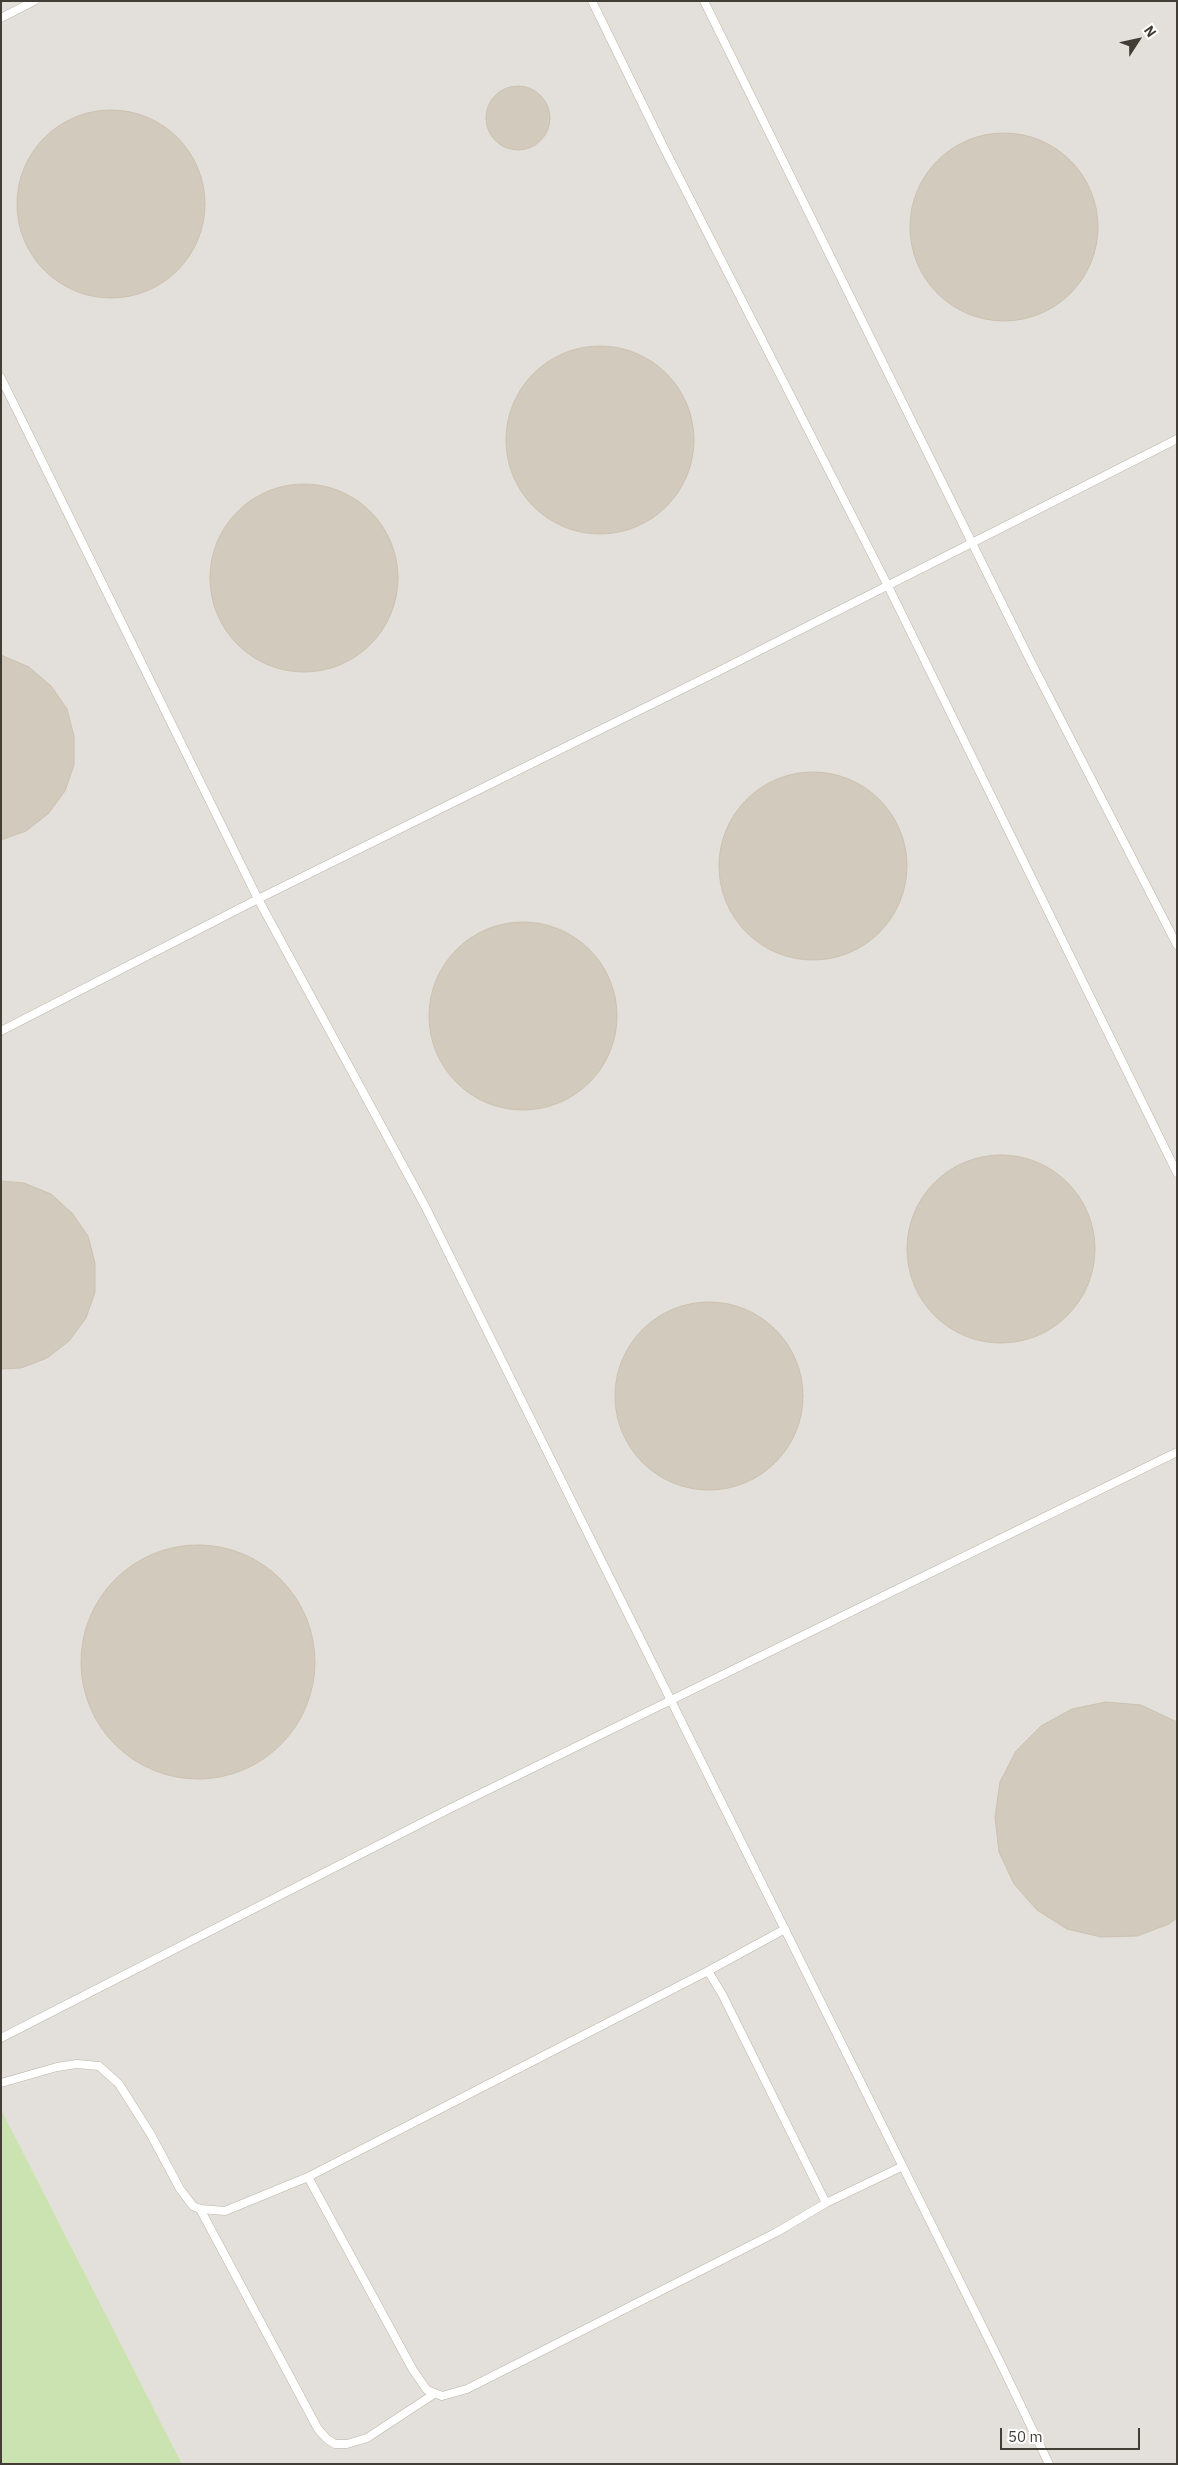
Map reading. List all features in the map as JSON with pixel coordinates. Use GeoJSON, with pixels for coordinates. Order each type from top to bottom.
{"type":"FeatureCollection","features":[{"type":"Feature","properties":{"kind":"lane"},"geometry":{"type":"LineString","coordinates":[[1,18],[34,1]]}},
{"type":"Feature","properties":{"kind":"lane"},"geometry":{"type":"LineString","coordinates":[[592,1],[664,148],[888,586],[1177,1173]]}},
{"type":"Feature","properties":{"kind":"lane"},"geometry":{"type":"LineString","coordinates":[[704,1],[972,542],[1177,945]]}},
{"type":"Feature","properties":{"kind":"lane"},"geometry":{"type":"LineString","coordinates":[[1,378],[258,899],[425,1206],[1049,2464]]}},
{"type":"Feature","properties":{"kind":"lane"},"geometry":{"type":"LineString","coordinates":[[1,1031],[258,899],[888,586],[1177,439]]}},
{"type":"Feature","properties":{"kind":"lane"},"geometry":{"type":"LineString","coordinates":[[1,2038],[447,1810],[1177,1452]]}},
{"type":"Feature","properties":{"kind":"lane"},"geometry":{"type":"LineString","coordinates":[[1,2083],[57,2067],[77,2064],[99,2066],[119,2084],[150,2133],[180,2189],[193,2206],[200,2209],[225,2211],[308,2177],[708,1972],[785,1929]]}},
{"type":"Feature","properties":{"kind":"lane"},"geometry":{"type":"LineString","coordinates":[[708,1972],[722,1994],[826,2203]]}},
{"type":"Feature","properties":{"kind":"lane"},"geometry":{"type":"LineString","coordinates":[[308,2177],[384,2319],[414,2370],[427,2390],[442,2396],[467,2389],[777,2232],[826,2203],[901,2167]]}},
{"type":"Feature","properties":{"kind":"lane"},"geometry":{"type":"LineString","coordinates":[[200,2209],[318,2429],[327,2439],[335,2444],[347,2444],[367,2438],[434,2394]]}},
{"type":"Feature","properties":{"kind":"shaded area"},"geometry":{"type":"Polygon","coordinates":[[[1,1],[1177,1],[1177,2464],[182,2464],[1,2109],[1,1]]]}},
{"type":"Feature","properties":{"kind":"green space"},"geometry":{"type":"Polygon","coordinates":[[[1,2109],[182,2464],[1,2464],[1,2109]]]}},
{"type":"Feature","properties":{"kind":"building"},"geometry":{"type":"Polygon","coordinates":[[[518,86],[530,88],[541,95],[548,106],[550,118],[548,130],[541,141],[530,148],[518,150],[506,148],[495,141],[488,130],[486,118],[488,106],[495,95],[506,88],[518,86]]]}},
{"type":"Feature","properties":{"kind":"building"},"geometry":{"type":"Polygon","coordinates":[[[111,110],[147,117],[163,126],[177,138],[189,152],[198,168],[205,204],[198,240],[189,256],[177,270],[163,282],[147,291],[111,298],[75,291],[59,282],[45,270],[33,256],[24,240],[17,204],[24,168],[33,152],[45,138],[59,126],[75,117],[111,110]]]}},
{"type":"Feature","properties":{"kind":"building"},"geometry":{"type":"Polygon","coordinates":[[[1004,133],[1040,140],[1064,154],[1077,167],[1091,191],[1098,227],[1091,263],[1077,287],[1064,300],[1040,314],[1004,321],[968,314],[944,300],[931,287],[917,263],[910,227],[917,191],[931,167],[944,154],[968,140],[1004,133]]]}},
{"type":"Feature","properties":{"kind":"building"},"geometry":{"type":"Polygon","coordinates":[[[600,346],[636,353],[660,367],[673,380],[687,404],[694,440],[687,476],[673,500],[660,513],[636,527],[600,534],[564,527],[540,513],[527,500],[513,476],[506,440],[513,404],[527,380],[540,367],[564,353],[600,346]]]}},
{"type":"Feature","properties":{"kind":"building"},"geometry":{"type":"Polygon","coordinates":[[[304,484],[340,491],[364,505],[377,518],[391,542],[398,578],[391,614],[377,638],[364,651],[340,665],[304,672],[268,665],[244,651],[231,638],[217,614],[210,578],[217,542],[231,518],[244,505],[268,491],[304,484]]]}},
{"type":"Feature","properties":{"kind":"building"},"geometry":{"type":"Polygon","coordinates":[[[1,655],[29,667],[51,686],[67,709],[74,736],[74,765],[65,791],[48,814],[26,831],[1,840],[1,655]]]}},
{"type":"Feature","properties":{"kind":"building"},"geometry":{"type":"Polygon","coordinates":[[[813,772],[849,779],[873,793],[886,806],[900,830],[907,866],[900,902],[886,926],[873,939],[849,953],[813,960],[777,953],[753,939],[740,926],[726,902],[719,866],[726,830],[740,806],[753,793],[777,779],[813,772]]]}},
{"type":"Feature","properties":{"kind":"building"},"geometry":{"type":"Polygon","coordinates":[[[523,922],[559,929],[583,943],[596,956],[610,980],[617,1016],[610,1052],[596,1076],[583,1089],[559,1103],[523,1110],[487,1103],[463,1089],[450,1076],[436,1052],[429,1016],[436,980],[450,956],[463,943],[487,929],[523,922]]]}},
{"type":"Feature","properties":{"kind":"building"},"geometry":{"type":"Polygon","coordinates":[[[1001,1155],[1037,1162],[1061,1176],[1074,1189],[1088,1213],[1095,1249],[1088,1285],[1074,1309],[1061,1322],[1037,1336],[1001,1343],[965,1336],[941,1322],[928,1309],[914,1285],[907,1249],[914,1213],[928,1189],[941,1176],[965,1162],[1001,1155]]]}},
{"type":"Feature","properties":{"kind":"building"},"geometry":{"type":"Polygon","coordinates":[[[1,1181],[24,1183],[51,1194],[72,1213],[88,1236],[95,1263],[95,1292],[86,1318],[69,1341],[47,1358],[21,1368],[1,1369],[1,1181]]]}},
{"type":"Feature","properties":{"kind":"building"},"geometry":{"type":"Polygon","coordinates":[[[709,1302],[745,1309],[769,1323],[782,1336],[796,1360],[803,1396],[796,1432],[782,1456],[769,1469],[745,1483],[709,1490],[673,1483],[649,1469],[636,1456],[622,1432],[615,1396],[622,1360],[636,1336],[649,1323],[673,1309],[709,1302]]]}},
{"type":"Feature","properties":{"kind":"building"},"geometry":{"type":"Polygon","coordinates":[[[187,1545],[209,1545],[243,1554],[263,1565],[281,1579],[295,1597],[306,1617],[313,1639],[315,1662],[313,1685],[306,1707],[295,1727],[281,1745],[253,1765],[232,1774],[209,1779],[187,1779],[164,1774],[143,1765],[124,1753],[107,1736],[95,1717],[86,1696],[81,1673],[81,1651],[86,1628],[95,1607],[107,1588],[124,1571],[143,1559],[164,1550],[187,1545]]]}},
{"type":"Feature","properties":{"kind":"building"},"geometry":{"type":"Polygon","coordinates":[[[1106,1702],[1141,1705],[1177,1722],[1177,1918],[1169,1924],[1137,1936],[1101,1937],[1067,1929],[1037,1910],[1014,1884],[999,1852],[995,1817],[1000,1782],[1016,1751],[1041,1726],[1072,1709],[1106,1702]]]}}]}
